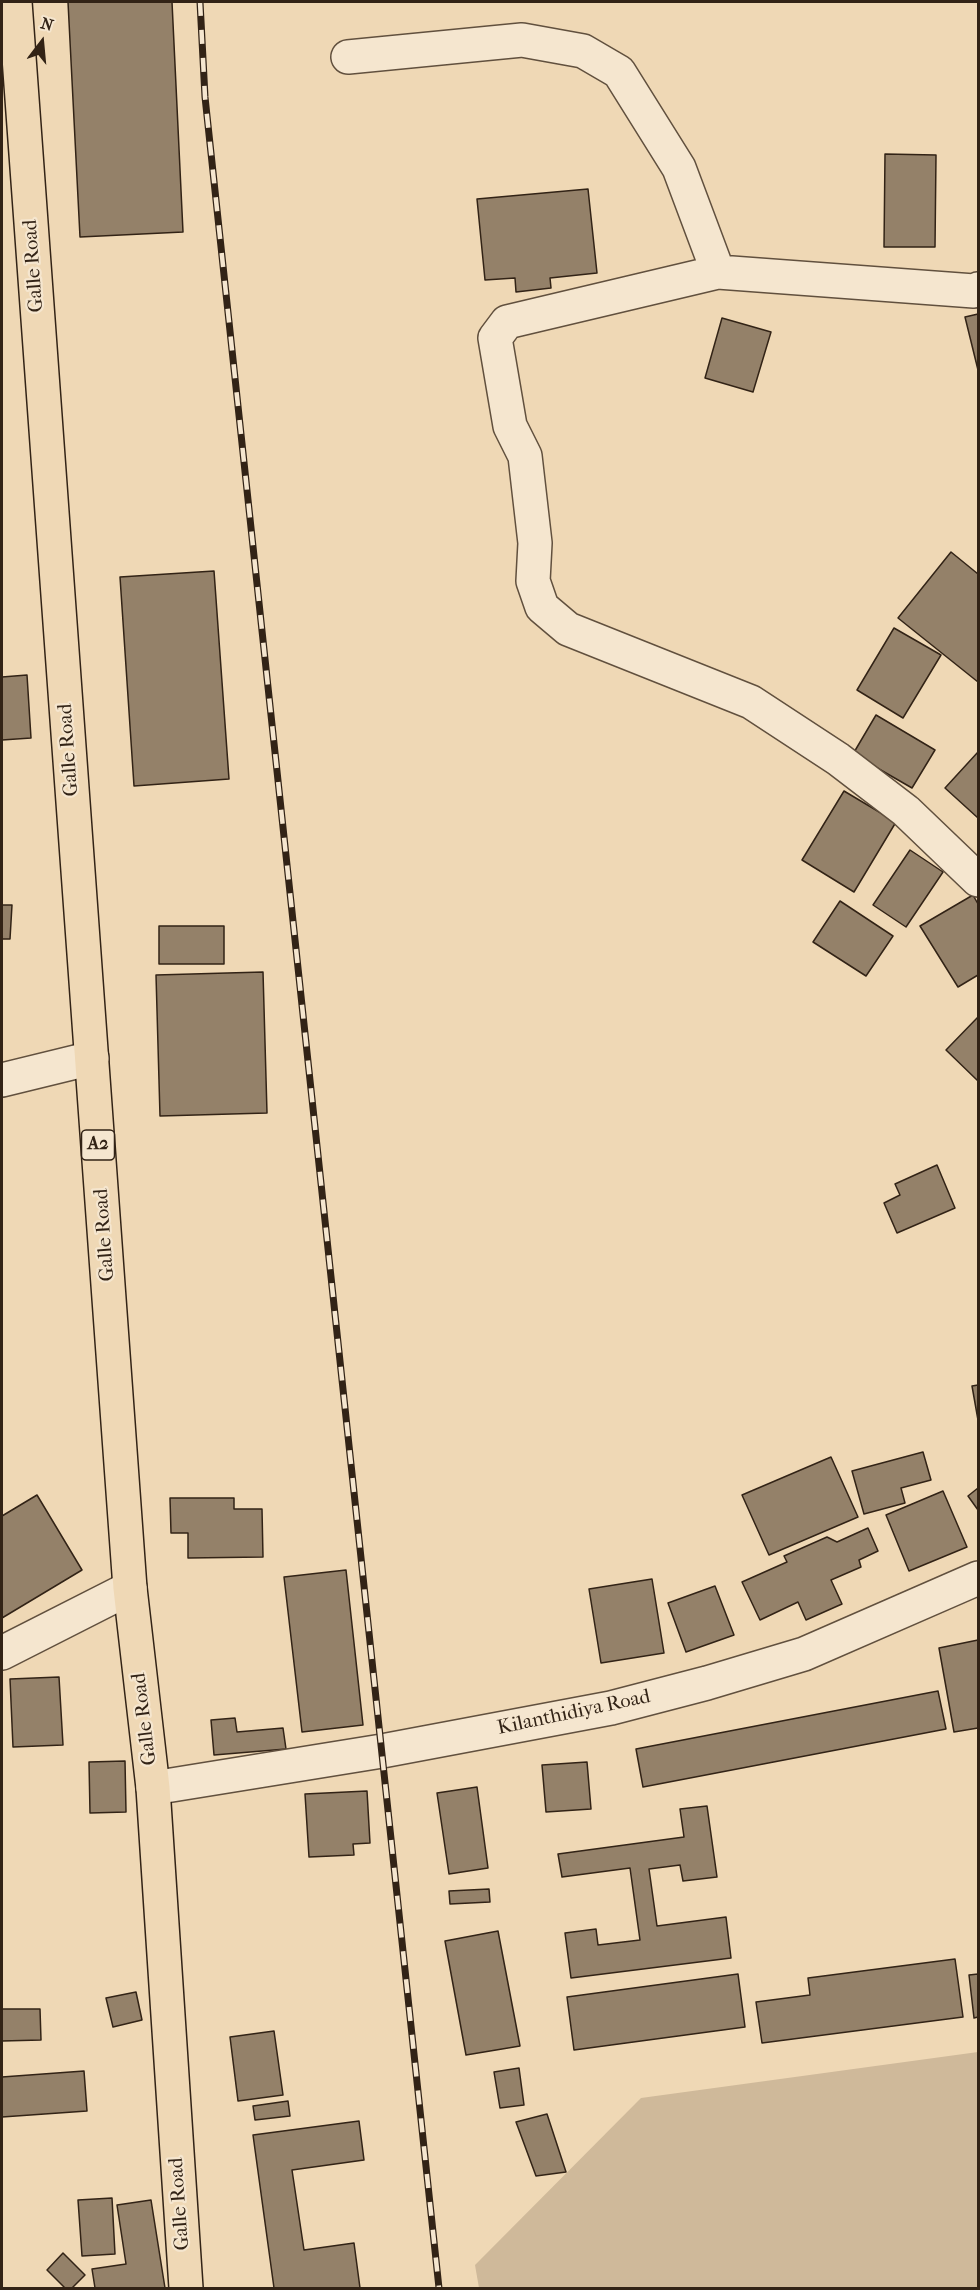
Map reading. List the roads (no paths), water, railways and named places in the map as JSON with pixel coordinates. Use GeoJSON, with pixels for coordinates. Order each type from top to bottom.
{"type":"FeatureCollection","features":[{"type":"Feature","properties":{"kind":"highway","name":"Galle Road"},"geometry":{"type":"LineString","coordinates":[[15,2],[130,1588],[153,1788],[186,2289]]}},
{"type":"Feature","properties":{"kind":"street"},"geometry":{"type":"LineString","coordinates":[[348,57],[522,40],[583,51],[620,72],[679,168],[718,272]]}},
{"type":"Feature","properties":{"kind":"street"},"geometry":{"type":"LineString","coordinates":[[977,875],[898,805],[838,759],[751,702],[568,629],[542,607],[533,581],[535,543],[525,456],[510,426],[495,338],[507,322],[718,272],[974,291],[978,289]]}},
{"type":"Feature","properties":{"kind":"street"},"geometry":{"type":"LineString","coordinates":[[2,1080],[92,1058]]}},
{"type":"Feature","properties":{"kind":"street","name":"Kilanthidiya Road"},"geometry":{"type":"LineString","coordinates":[[153,1788],[382,1751],[611,1708],[708,1683],[804,1654],[978,1578]]}},
{"type":"Feature","properties":{"kind":"street"},"geometry":{"type":"LineString","coordinates":[[2,1653],[130,1588]]}},
{"type":"Feature","properties":{"kind":"railway"},"geometry":{"type":"LineString","coordinates":[[200,2],[205,97],[439,2288]]}}]}
